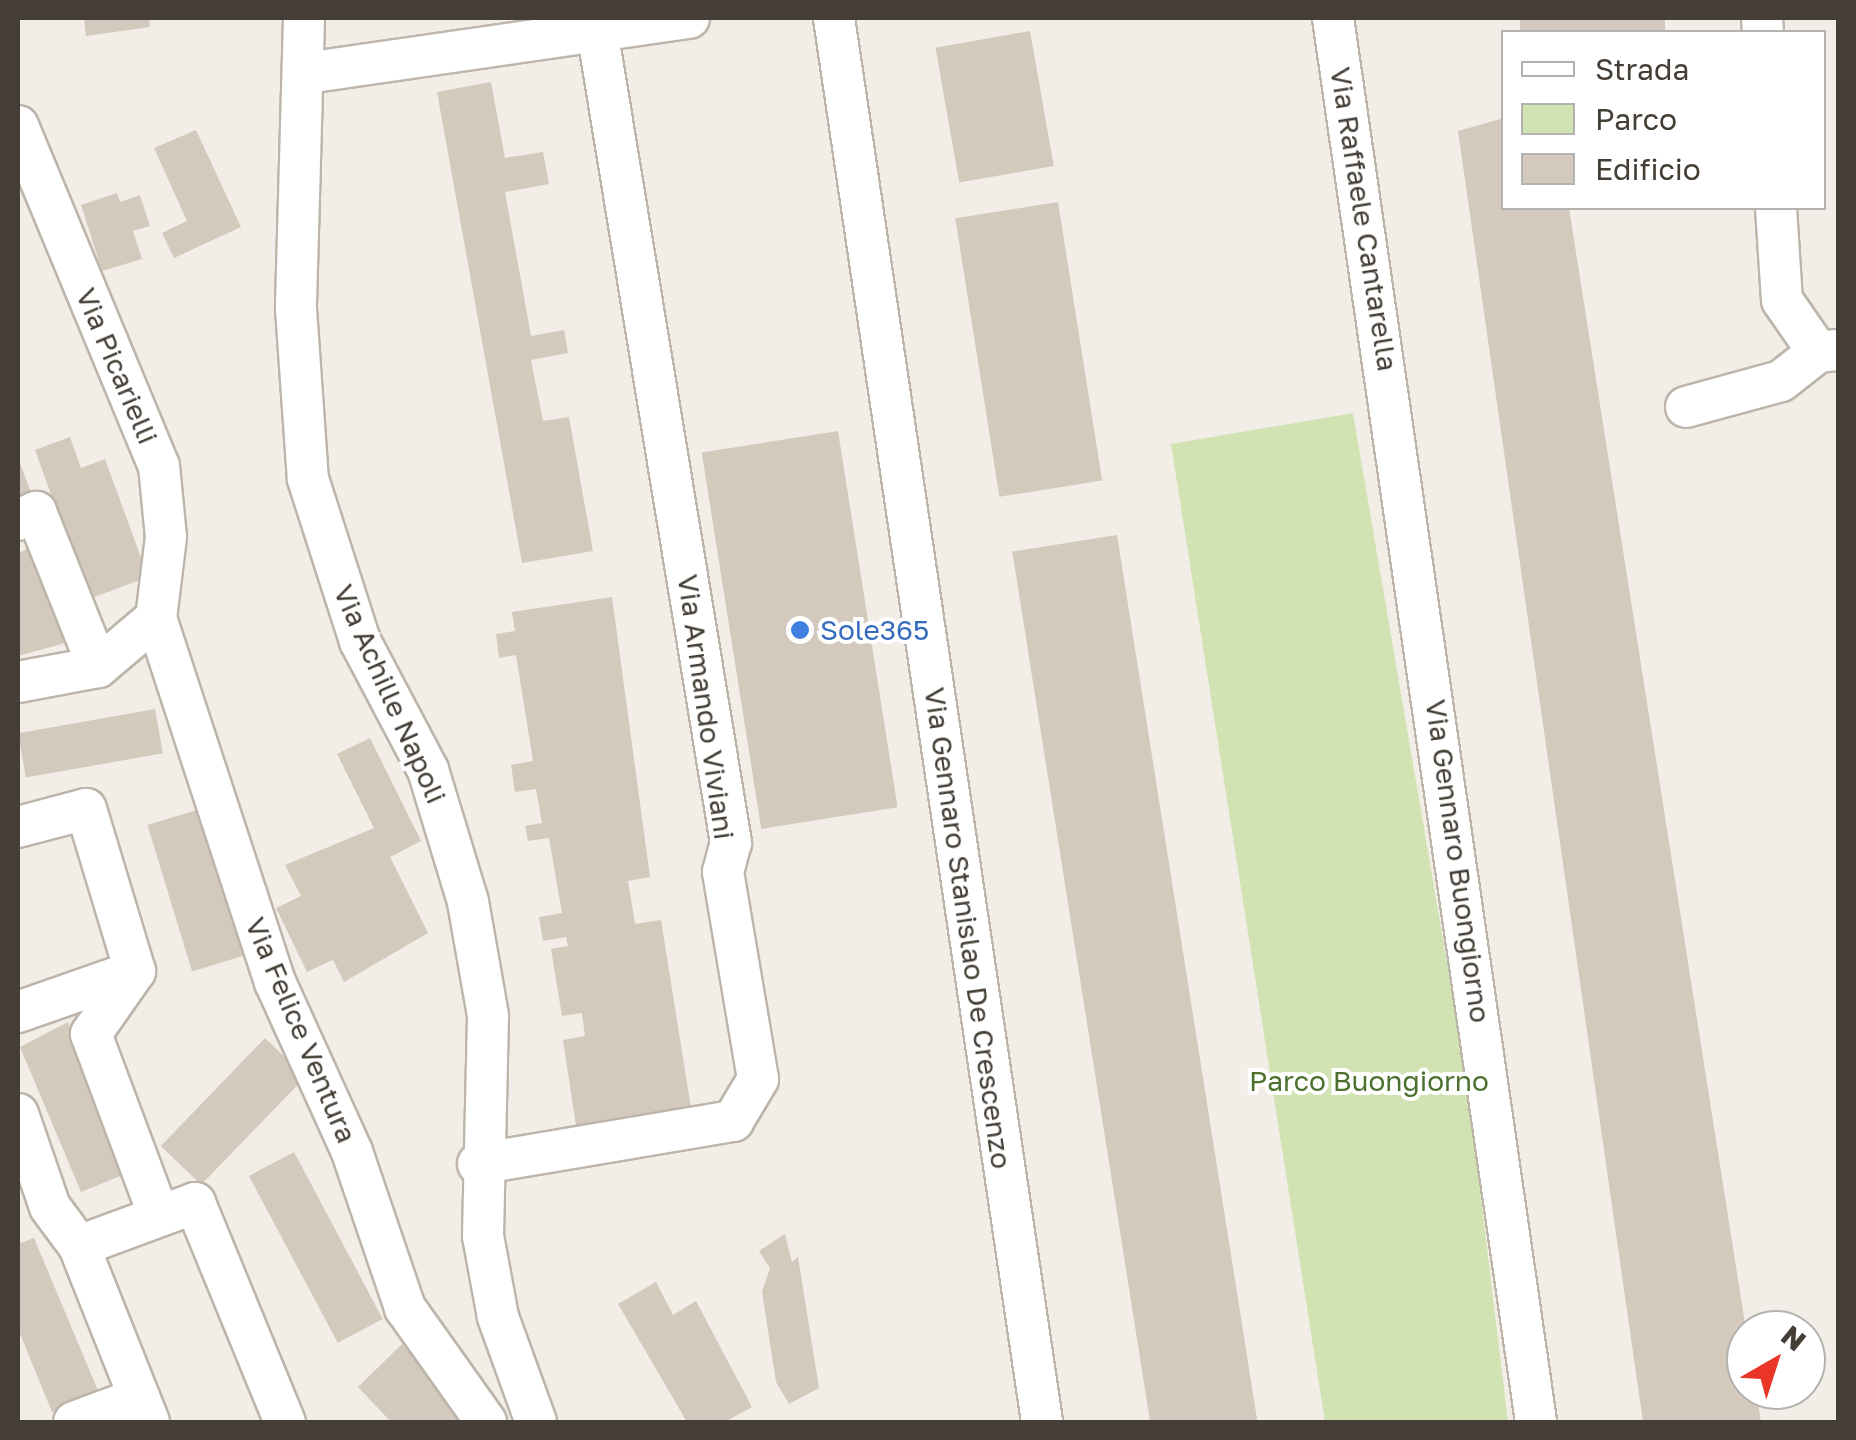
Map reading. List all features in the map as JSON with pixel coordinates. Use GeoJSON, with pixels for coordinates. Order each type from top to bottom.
{"type":"FeatureCollection","features":[{"type":"Feature","properties":{"kind":"street","name":"Via Achille Napoli"},"geometry":{"type":"LineString","coordinates":[[304,18],[306,73],[296,310],[308,479],[360,641],[428,770],[468,902],[488,1016],[478,1164],[498,1317],[536,1422]]}},
{"type":"Feature","properties":{"kind":"street"},"geometry":{"type":"LineString","coordinates":[[306,73],[689,18]]}},
{"type":"Feature","properties":{"kind":"street","name":"Via Gennaro Stanislao De Crescenzo"},"geometry":{"type":"LineString","coordinates":[[834,18],[1042,1422]]}},
{"type":"Feature","properties":{"kind":"street","name":"Via Raffaele Cantarella"},"geometry":{"type":"LineString","coordinates":[[1333,18],[1396,420]]}},
{"type":"Feature","properties":{"kind":"street","name":"Via Armando Viviani"},"geometry":{"type":"LineString","coordinates":[[478,1164],[733,1121],[758,1079],[723,872],[730,842],[597,30]]}},
{"type":"Feature","properties":{"kind":"street","name":"Via Picarielli"},"geometry":{"type":"LineString","coordinates":[[18,126],[159,466],[166,538],[156,618]]}},
{"type":"Feature","properties":{"kind":"street"},"geometry":{"type":"LineString","coordinates":[[1686,407],[1781,382],[1828,351],[1782,300],[1776,210]]}},
{"type":"Feature","properties":{"kind":"street","name":"Via Gennaro Buongiorno"},"geometry":{"type":"LineString","coordinates":[[1396,420],[1536,1422]]}},
{"type":"Feature","properties":{"kind":"street"},"geometry":{"type":"LineString","coordinates":[[18,520],[36,512],[98,667]]}},
{"type":"Feature","properties":{"kind":"street"},"geometry":{"type":"LineString","coordinates":[[18,682],[98,667],[156,618]]}},
{"type":"Feature","properties":{"kind":"street","name":"Via Felice Ventura"},"geometry":{"type":"LineString","coordinates":[[156,618],[275,982],[352,1152],[406,1308],[486,1422]]}},
{"type":"Feature","properties":{"kind":"street"},"geometry":{"type":"LineString","coordinates":[[18,827],[86,808],[136,971]]}},
{"type":"Feature","properties":{"kind":"street"},"geometry":{"type":"LineString","coordinates":[[18,1012],[136,971]]}},
{"type":"Feature","properties":{"kind":"street"},"geometry":{"type":"LineString","coordinates":[[136,971],[91,1034],[159,1216]]}},
{"type":"Feature","properties":{"kind":"street"},"geometry":{"type":"LineString","coordinates":[[18,1114],[50,1207],[79,1246],[144,1410],[74,1422]]}},
{"type":"Feature","properties":{"kind":"street"},"geometry":{"type":"LineString","coordinates":[[79,1246],[196,1203],[279,1409],[304,1422]]}},
{"type":"Feature","properties":{"kind":"green space","name":"Parco Buongiorno"},"geometry":{"type":"Polygon","coordinates":[[[1353,413],[1466,1074],[1508,1422],[1325,1422],[1171,444],[1353,413]]]}},
{"type":"Feature","properties":{"kind":"building"},"geometry":{"type":"Polygon","coordinates":[[[84,18],[149,18],[150,27],[86,36],[84,18]]]}},
{"type":"Feature","properties":{"kind":"building"},"geometry":{"type":"Polygon","coordinates":[[[1520,18],[1665,18],[1665,30],[1520,30],[1520,18]]]}},
{"type":"Feature","properties":{"kind":"building"},"geometry":{"type":"Polygon","coordinates":[[[1030,31],[1054,166],[959,183],[935,48],[1030,31]]]}},
{"type":"Feature","properties":{"kind":"building"},"geometry":{"type":"Polygon","coordinates":[[[491,82],[505,158],[543,152],[549,184],[505,192],[531,336],[564,330],[568,353],[531,360],[543,421],[569,417],[593,551],[522,563],[437,92],[491,82]]]}},
{"type":"Feature","properties":{"kind":"building"},"geometry":{"type":"Polygon","coordinates":[[[1501,119],[1501,210],[1569,210],[1743,1310],[1726,1310],[1726,1410],[1759,1410],[1761,1422],[1643,1422],[1458,131],[1501,119]]]}},
{"type":"Feature","properties":{"kind":"building"},"geometry":{"type":"Polygon","coordinates":[[[196,130],[241,227],[174,258],[162,233],[187,221],[154,148],[196,130]]]}},
{"type":"Feature","properties":{"kind":"building"},"geometry":{"type":"Polygon","coordinates":[[[117,193],[120,202],[140,195],[150,226],[133,231],[142,259],[102,271],[81,205],[117,193]]]}},
{"type":"Feature","properties":{"kind":"building"},"geometry":{"type":"Polygon","coordinates":[[[1058,202],[1102,481],[999,497],[955,218],[1058,202]]]}},
{"type":"Feature","properties":{"kind":"building","name":"Sole365"},"geometry":{"type":"Polygon","coordinates":[[[838,431],[898,807],[761,829],[702,453],[838,431]]]}},
{"type":"Feature","properties":{"kind":"building"},"geometry":{"type":"Polygon","coordinates":[[[70,437],[81,468],[105,459],[148,577],[89,599],[35,450],[70,437]]]}},
{"type":"Feature","properties":{"kind":"building"},"geometry":{"type":"Polygon","coordinates":[[[18,458],[32,495],[18,500],[18,458]]]}},
{"type":"Feature","properties":{"kind":"building"},"geometry":{"type":"Polygon","coordinates":[[[1117,535],[1257,1421],[1150,1422],[1012,552],[1117,535]]]}},
{"type":"Feature","properties":{"kind":"building"},"geometry":{"type":"Polygon","coordinates":[[[27,549],[65,643],[18,656],[18,553],[27,549]]]}},
{"type":"Feature","properties":{"kind":"building"},"geometry":{"type":"Polygon","coordinates":[[[612,597],[650,877],[628,881],[635,924],[661,920],[691,1108],[576,1126],[563,1040],[585,1036],[582,1013],[562,1016],[551,949],[568,946],[566,937],[543,941],[539,917],[562,913],[549,838],[528,841],[525,826],[542,823],[536,789],[515,792],[511,765],[533,761],[516,655],[499,658],[496,634],[515,631],[512,612],[612,597]]]}},
{"type":"Feature","properties":{"kind":"building"},"geometry":{"type":"Polygon","coordinates":[[[155,709],[163,753],[26,777],[18,733],[155,709]]]}},
{"type":"Feature","properties":{"kind":"building"},"geometry":{"type":"Polygon","coordinates":[[[370,738],[421,841],[390,857],[428,933],[344,982],[333,960],[307,972],[276,908],[301,896],[285,865],[374,828],[337,754],[370,738]]]}},
{"type":"Feature","properties":{"kind":"building"},"geometry":{"type":"Polygon","coordinates":[[[200,809],[245,955],[192,971],[147,825],[200,809]]]}},
{"type":"Feature","properties":{"kind":"building"},"geometry":{"type":"Polygon","coordinates":[[[68,1022],[125,1174],[81,1192],[20,1047],[68,1022]]]}},
{"type":"Feature","properties":{"kind":"building"},"geometry":{"type":"Polygon","coordinates":[[[265,1038],[305,1077],[201,1185],[161,1146],[265,1038]]]}},
{"type":"Feature","properties":{"kind":"building"},"geometry":{"type":"Polygon","coordinates":[[[294,1152],[383,1319],[338,1343],[249,1176],[294,1152]]]}},
{"type":"Feature","properties":{"kind":"building"},"geometry":{"type":"Polygon","coordinates":[[[785,1234],[792,1262],[798,1257],[819,1388],[789,1404],[776,1382],[762,1292],[770,1268],[759,1251],[785,1234]]]}},
{"type":"Feature","properties":{"kind":"building"},"geometry":{"type":"Polygon","coordinates":[[[34,1238],[99,1393],[52,1412],[18,1329],[18,1244],[34,1238]]]}},
{"type":"Feature","properties":{"kind":"building"},"geometry":{"type":"Polygon","coordinates":[[[656,1282],[673,1315],[696,1301],[752,1407],[725,1422],[687,1422],[618,1304],[656,1282]]]}},
{"type":"Feature","properties":{"kind":"building"},"geometry":{"type":"Polygon","coordinates":[[[402,1344],[474,1422],[391,1422],[358,1387],[402,1344]]]}},
{"type":"Feature","properties":{"kind":"place","name":"Sole365"},"geometry":{"type":"Point","coordinates":[800,630]}}]}
